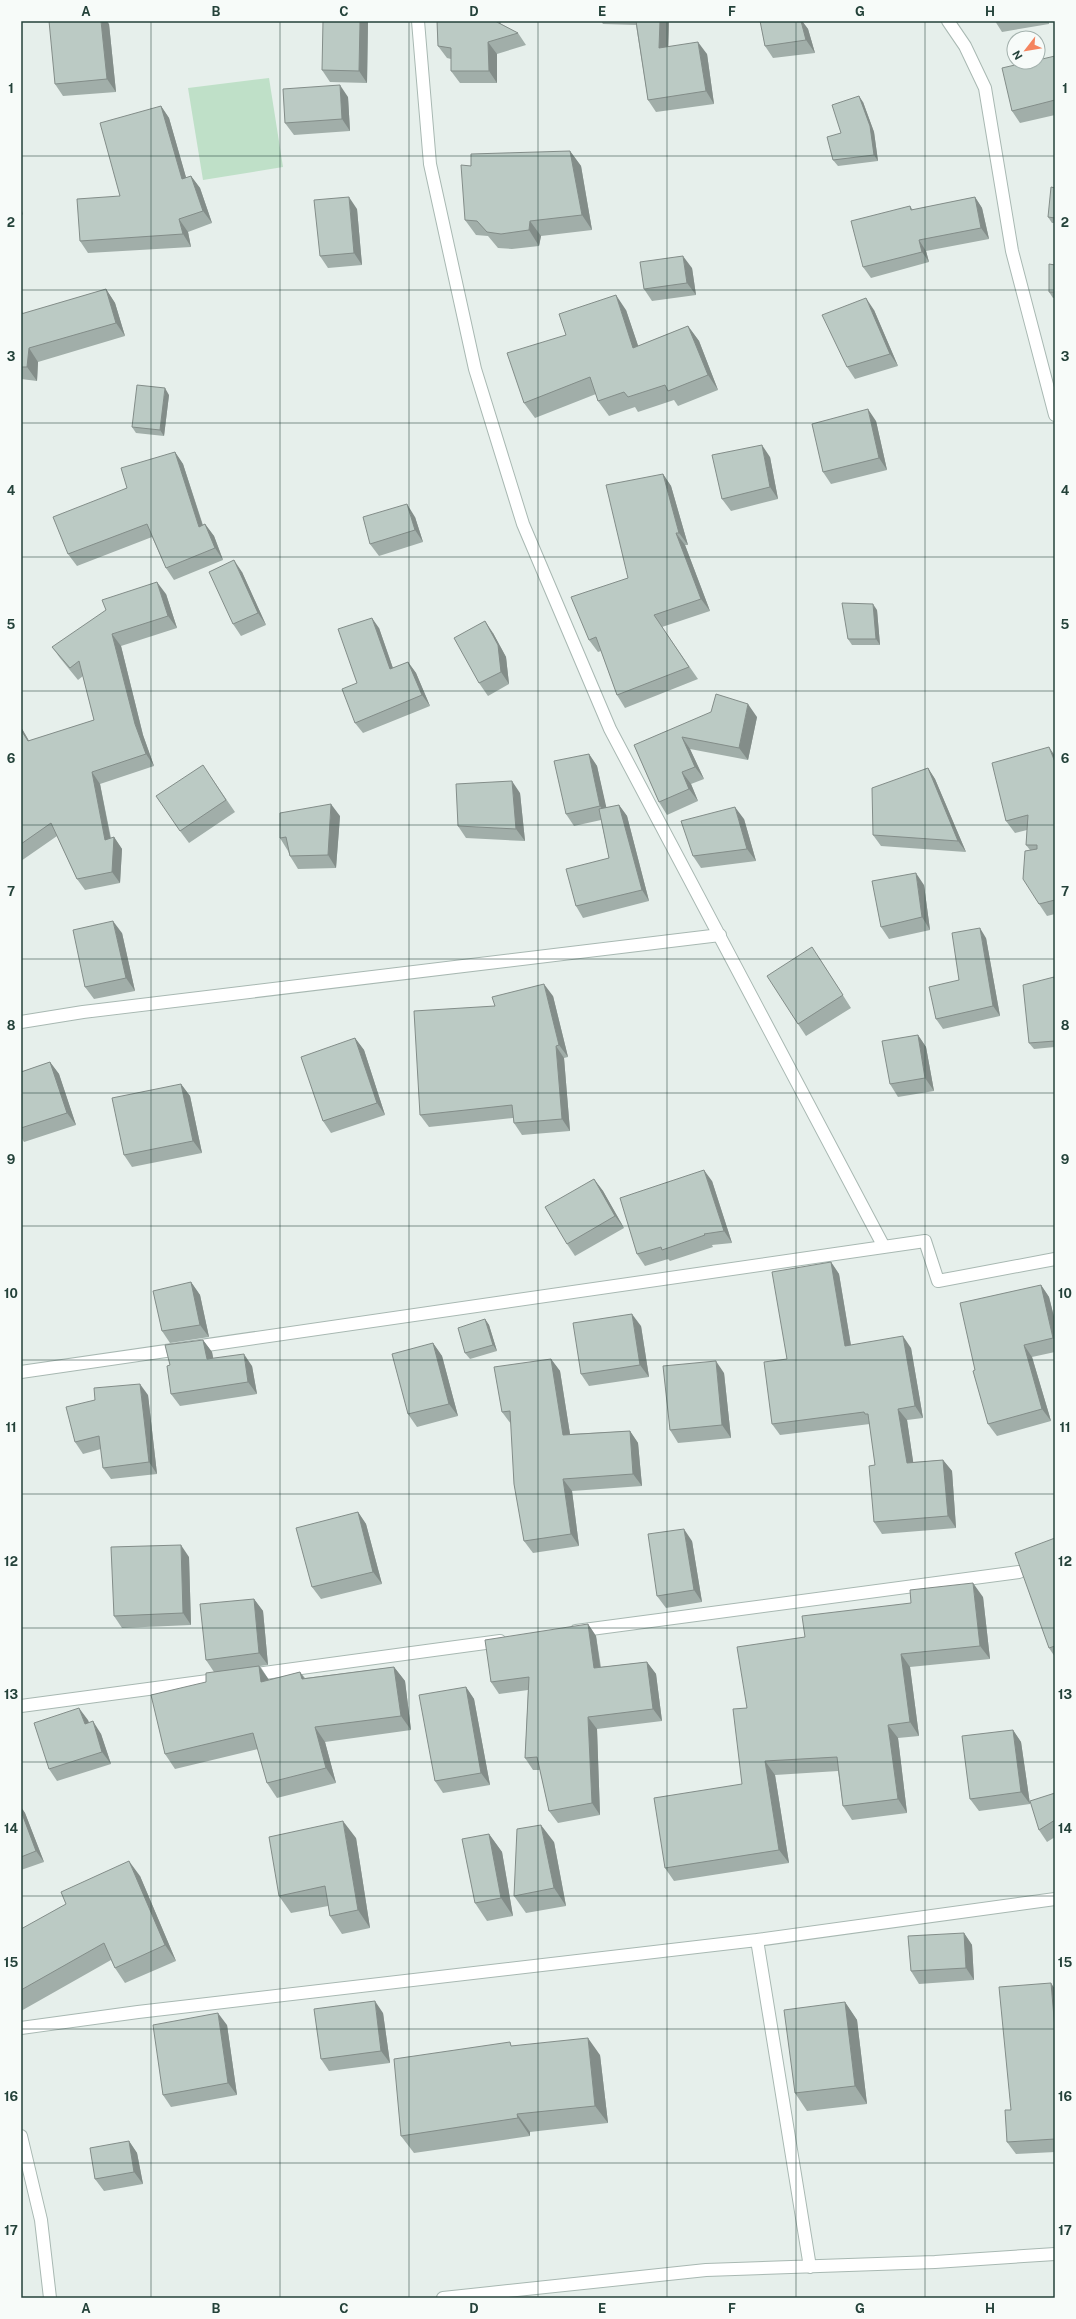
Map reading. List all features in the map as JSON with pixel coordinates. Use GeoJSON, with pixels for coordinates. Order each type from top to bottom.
{"type":"FeatureCollection","features":[{"type":"Feature","properties":{"kind":"street"},"geometry":{"type":"LineString","coordinates":[[418,21],[430,164],[475,370],[523,524],[610,729],[884,1247]]}},
{"type":"Feature","properties":{"kind":"street"},"geometry":{"type":"LineString","coordinates":[[948,21],[965,46],[985,88],[1012,251],[1055,415]]}},
{"type":"Feature","properties":{"kind":"street"},"geometry":{"type":"LineString","coordinates":[[21,1022],[83,1012],[720,936]]}},
{"type":"Feature","properties":{"kind":"street"},"geometry":{"type":"LineString","coordinates":[[21,1372],[925,1241],[938,1281],[1055,1259]]}},
{"type":"Feature","properties":{"kind":"street"},"geometry":{"type":"LineString","coordinates":[[567,1632],[1019,1572]]}},
{"type":"Feature","properties":{"kind":"street"},"geometry":{"type":"LineString","coordinates":[[21,1706],[512,1640]]}},
{"type":"Feature","properties":{"kind":"street"},"geometry":{"type":"LineString","coordinates":[[21,2028],[138,2012],[757,1940],[1055,1899]]}},
{"type":"Feature","properties":{"kind":"street"},"geometry":{"type":"LineString","coordinates":[[757,1940],[810,2267]]}},
{"type":"Feature","properties":{"kind":"street"},"geometry":{"type":"LineString","coordinates":[[21,2136],[41,2220],[50,2298]]}},
{"type":"Feature","properties":{"kind":"street"},"geometry":{"type":"LineString","coordinates":[[443,2298],[706,2270],[935,2262],[1055,2254]]}},
{"type":"Feature","properties":{"kind":"green space"},"geometry":{"type":"Polygon","coordinates":[[[269,78],[283,167],[203,180],[188,88],[269,78]]]}},
{"type":"Feature","properties":{"kind":"building"},"geometry":{"type":"Polygon","coordinates":[[[49,21],[101,21],[107,79],[55,84],[49,21]]]}},
{"type":"Feature","properties":{"kind":"building"},"geometry":{"type":"Polygon","coordinates":[[[323,21],[360,21],[359,71],[322,70],[323,21]]]}},
{"type":"Feature","properties":{"kind":"building"},"geometry":{"type":"Polygon","coordinates":[[[437,21],[495,21],[518,33],[488,42],[489,71],[451,71],[451,48],[438,46],[437,21]]]}},
{"type":"Feature","properties":{"kind":"building"},"geometry":{"type":"Polygon","coordinates":[[[636,21],[660,21],[659,48],[698,42],[706,91],[648,100],[636,21]]]}},
{"type":"Feature","properties":{"kind":"building"},"geometry":{"type":"Polygon","coordinates":[[[760,21],[801,21],[806,40],[765,46],[760,21]]]}},
{"type":"Feature","properties":{"kind":"building"},"geometry":{"type":"Polygon","coordinates":[[[1055,56],[1055,100],[1012,111],[1002,68],[1006,67],[1006,70],[1046,70],[1046,58],[1055,56]]]}},
{"type":"Feature","properties":{"kind":"building"},"geometry":{"type":"Polygon","coordinates":[[[340,85],[342,119],[285,123],[283,89],[340,85]]]}},
{"type":"Feature","properties":{"kind":"building"},"geometry":{"type":"Polygon","coordinates":[[[859,96],[870,126],[874,155],[833,160],[827,137],[841,133],[832,105],[859,96]]]}},
{"type":"Feature","properties":{"kind":"building"},"geometry":{"type":"Polygon","coordinates":[[[161,106],[182,179],[191,176],[203,211],[179,219],[183,234],[80,241],[77,199],[120,196],[100,123],[161,106]]]}},
{"type":"Feature","properties":{"kind":"building"},"geometry":{"type":"Polygon","coordinates":[[[570,151],[582,215],[530,221],[529,230],[501,234],[487,232],[477,221],[465,220],[461,165],[471,166],[471,154],[570,151]]]}},
{"type":"Feature","properties":{"kind":"building"},"geometry":{"type":"Polygon","coordinates":[[[1051,187],[1055,188],[1055,218],[1048,217],[1051,187]]]}},
{"type":"Feature","properties":{"kind":"building"},"geometry":{"type":"Polygon","coordinates":[[[349,197],[354,253],[320,256],[314,200],[349,197]]]}},
{"type":"Feature","properties":{"kind":"building"},"geometry":{"type":"Polygon","coordinates":[[[975,197],[981,228],[919,240],[922,252],[863,267],[851,221],[910,206],[911,210],[975,197]]]}},
{"type":"Feature","properties":{"kind":"building"},"geometry":{"type":"Polygon","coordinates":[[[683,256],[687,283],[644,289],[640,262],[683,256]]]}},
{"type":"Feature","properties":{"kind":"building"},"geometry":{"type":"Polygon","coordinates":[[[1049,264],[1055,265],[1055,292],[1049,292],[1049,264]]]}},
{"type":"Feature","properties":{"kind":"building"},"geometry":{"type":"Polygon","coordinates":[[[106,289],[116,323],[29,348],[27,367],[21,367],[21,314],[106,289]]]}},
{"type":"Feature","properties":{"kind":"building"},"geometry":{"type":"Polygon","coordinates":[[[616,295],[633,348],[688,326],[708,375],[668,391],[665,385],[628,397],[624,392],[598,401],[590,377],[524,403],[507,353],[566,335],[559,314],[616,295]]]}},
{"type":"Feature","properties":{"kind":"building"},"geometry":{"type":"Polygon","coordinates":[[[866,298],[890,354],[847,367],[822,315],[866,298]]]}},
{"type":"Feature","properties":{"kind":"building"},"geometry":{"type":"Polygon","coordinates":[[[137,385],[165,388],[160,430],[132,427],[137,385]]]}},
{"type":"Feature","properties":{"kind":"building"},"geometry":{"type":"Polygon","coordinates":[[[868,409],[879,458],[823,472],[812,424],[868,409]]]}},
{"type":"Feature","properties":{"kind":"building"},"geometry":{"type":"Polygon","coordinates":[[[762,445],[770,487],[722,499],[712,455],[762,445]]]}},
{"type":"Feature","properties":{"kind":"building"},"geometry":{"type":"Polygon","coordinates":[[[175,452],[199,527],[205,524],[215,548],[166,568],[147,524],[68,554],[53,517],[127,488],[121,468],[175,452]]]}},
{"type":"Feature","properties":{"kind":"building"},"geometry":{"type":"Polygon","coordinates":[[[663,474],[679,533],[676,533],[701,599],[654,615],[689,667],[617,695],[596,637],[589,640],[571,597],[628,578],[606,485],[663,474]]]}},
{"type":"Feature","properties":{"kind":"building"},"geometry":{"type":"Polygon","coordinates":[[[407,504],[415,530],[370,544],[363,517],[407,504]]]}},
{"type":"Feature","properties":{"kind":"building"},"geometry":{"type":"Polygon","coordinates":[[[234,560],[258,613],[233,624],[209,572],[234,560]]]}},
{"type":"Feature","properties":{"kind":"building"},"geometry":{"type":"Polygon","coordinates":[[[157,582],[168,616],[112,634],[135,724],[146,754],[92,772],[105,840],[114,837],[112,872],[77,879],[51,823],[21,844],[21,730],[28,741],[94,720],[79,661],[70,668],[52,647],[106,610],[102,600],[157,582]]]}},
{"type":"Feature","properties":{"kind":"building"},"geometry":{"type":"Polygon","coordinates":[[[842,603],[873,604],[876,639],[848,639],[842,603]]]}},
{"type":"Feature","properties":{"kind":"building"},"geometry":{"type":"Polygon","coordinates":[[[372,618],[390,669],[408,662],[422,695],[355,723],[342,689],[357,683],[338,629],[372,618]]]}},
{"type":"Feature","properties":{"kind":"building"},"geometry":{"type":"Polygon","coordinates":[[[485,621],[498,645],[501,672],[479,683],[454,638],[485,621]]]}},
{"type":"Feature","properties":{"kind":"building"},"geometry":{"type":"Polygon","coordinates":[[[716,694],[748,704],[739,748],[682,737],[695,767],[682,772],[689,789],[659,802],[634,745],[711,712],[716,694]]]}},
{"type":"Feature","properties":{"kind":"building"},"geometry":{"type":"Polygon","coordinates":[[[1049,747],[1055,762],[1055,900],[1039,904],[1023,879],[1025,851],[1037,849],[1037,845],[1026,845],[1028,815],[1006,821],[992,763],[1049,747]]]}},
{"type":"Feature","properties":{"kind":"building"},"geometry":{"type":"Polygon","coordinates":[[[589,754],[600,806],[566,814],[554,761],[589,754]]]}},
{"type":"Feature","properties":{"kind":"building"},"geometry":{"type":"Polygon","coordinates":[[[203,765],[226,800],[180,831],[156,796],[203,765]]]}},
{"type":"Feature","properties":{"kind":"building"},"geometry":{"type":"Polygon","coordinates":[[[928,768],[958,841],[873,835],[872,788],[928,768]]]}},
{"type":"Feature","properties":{"kind":"building"},"geometry":{"type":"Polygon","coordinates":[[[512,781],[516,829],[458,826],[456,784],[512,781]]]}},
{"type":"Feature","properties":{"kind":"building"},"geometry":{"type":"Polygon","coordinates":[[[331,804],[328,855],[290,856],[286,837],[280,838],[280,813],[331,804]]]}},
{"type":"Feature","properties":{"kind":"building"},"geometry":{"type":"Polygon","coordinates":[[[619,805],[642,890],[576,906],[566,869],[609,858],[599,809],[619,805]]]}},
{"type":"Feature","properties":{"kind":"building"},"geometry":{"type":"Polygon","coordinates":[[[735,807],[747,849],[693,856],[681,821],[735,807]]]}},
{"type":"Feature","properties":{"kind":"building"},"geometry":{"type":"Polygon","coordinates":[[[916,873],[922,917],[881,927],[872,881],[916,873]]]}},
{"type":"Feature","properties":{"kind":"building"},"geometry":{"type":"Polygon","coordinates":[[[113,921],[126,978],[85,987],[73,930],[113,921]]]}},
{"type":"Feature","properties":{"kind":"building"},"geometry":{"type":"Polygon","coordinates":[[[980,928],[993,1006],[936,1019],[929,987],[959,980],[952,933],[980,928]]]}},
{"type":"Feature","properties":{"kind":"building"},"geometry":{"type":"Polygon","coordinates":[[[812,947],[843,995],[798,1024],[767,976],[812,947]]]}},
{"type":"Feature","properties":{"kind":"building"},"geometry":{"type":"Polygon","coordinates":[[[1054,977],[1055,1041],[1029,1043],[1023,985],[1054,977]]]}},
{"type":"Feature","properties":{"kind":"building"},"geometry":{"type":"Polygon","coordinates":[[[544,984],[559,1045],[556,1046],[562,1119],[514,1123],[512,1105],[420,1115],[414,1011],[495,1006],[492,997],[544,984]]]}},
{"type":"Feature","properties":{"kind":"building"},"geometry":{"type":"Polygon","coordinates":[[[918,1035],[925,1078],[890,1084],[882,1041],[918,1035]]]}},
{"type":"Feature","properties":{"kind":"building"},"geometry":{"type":"Polygon","coordinates":[[[355,1038],[377,1103],[323,1121],[301,1057],[355,1038]]]}},
{"type":"Feature","properties":{"kind":"building"},"geometry":{"type":"Polygon","coordinates":[[[50,1062],[67,1113],[21,1128],[21,1072],[50,1062]]]}},
{"type":"Feature","properties":{"kind":"building"},"geometry":{"type":"Polygon","coordinates":[[[181,1084],[193,1141],[124,1155],[112,1098],[181,1084]]]}},
{"type":"Feature","properties":{"kind":"building"},"geometry":{"type":"Polygon","coordinates":[[[704,1170],[724,1231],[704,1234],[705,1235],[662,1250],[661,1247],[637,1254],[620,1198],[704,1170]]]}},
{"type":"Feature","properties":{"kind":"building"},"geometry":{"type":"Polygon","coordinates":[[[594,1179],[615,1216],[567,1244],[545,1207],[594,1179]]]}},
{"type":"Feature","properties":{"kind":"building"},"geometry":{"type":"Polygon","coordinates":[[[831,1262],[845,1346],[903,1336],[915,1406],[898,1409],[907,1463],[943,1460],[948,1516],[874,1522],[869,1466],[875,1465],[868,1414],[865,1414],[864,1412],[772,1424],[764,1362],[787,1359],[772,1272],[831,1262]]]}},
{"type":"Feature","properties":{"kind":"building"},"geometry":{"type":"Polygon","coordinates":[[[191,1282],[200,1325],[162,1331],[153,1291],[191,1282]]]}},
{"type":"Feature","properties":{"kind":"building"},"geometry":{"type":"Polygon","coordinates":[[[1041,1285],[1053,1338],[1024,1345],[1042,1409],[988,1424],[973,1371],[975,1370],[960,1303],[1041,1285]]]}},
{"type":"Feature","properties":{"kind":"building"},"geometry":{"type":"Polygon","coordinates":[[[632,1314],[640,1365],[581,1374],[573,1323],[632,1314]]]}},
{"type":"Feature","properties":{"kind":"building"},"geometry":{"type":"Polygon","coordinates":[[[485,1319],[493,1345],[465,1353],[458,1328],[485,1319]]]}},
{"type":"Feature","properties":{"kind":"building"},"geometry":{"type":"Polygon","coordinates":[[[203,1340],[207,1359],[244,1354],[248,1382],[171,1394],[167,1366],[170,1365],[165,1345],[203,1340]]]}},
{"type":"Feature","properties":{"kind":"building"},"geometry":{"type":"Polygon","coordinates":[[[433,1343],[449,1404],[408,1414],[392,1354],[433,1343]]]}},
{"type":"Feature","properties":{"kind":"building"},"geometry":{"type":"Polygon","coordinates":[[[551,1359],[563,1435],[630,1431],[633,1474],[563,1479],[571,1534],[524,1541],[514,1484],[510,1411],[502,1412],[494,1367],[551,1359]]]}},
{"type":"Feature","properties":{"kind":"building"},"geometry":{"type":"Polygon","coordinates":[[[716,1361],[722,1425],[670,1430],[663,1366],[716,1361]]]}},
{"type":"Feature","properties":{"kind":"building"},"geometry":{"type":"Polygon","coordinates":[[[140,1384],[149,1462],[103,1468],[99,1436],[75,1442],[66,1407],[95,1400],[94,1388],[140,1384]]]}},
{"type":"Feature","properties":{"kind":"building"},"geometry":{"type":"Polygon","coordinates":[[[358,1512],[373,1572],[312,1587],[296,1528],[358,1512]]]}},
{"type":"Feature","properties":{"kind":"building"},"geometry":{"type":"Polygon","coordinates":[[[684,1529],[694,1590],[657,1596],[648,1534],[684,1529]]]}},
{"type":"Feature","properties":{"kind":"building"},"geometry":{"type":"Polygon","coordinates":[[[1055,1538],[1055,1646],[1049,1648],[1015,1553],[1055,1538]]]}},
{"type":"Feature","properties":{"kind":"building"},"geometry":{"type":"Polygon","coordinates":[[[181,1545],[183,1613],[114,1616],[111,1547],[181,1545]]]}},
{"type":"Feature","properties":{"kind":"building"},"geometry":{"type":"Polygon","coordinates":[[[973,1583],[980,1646],[901,1654],[910,1722],[888,1725],[898,1799],[843,1806],[837,1757],[765,1761],[779,1850],[665,1868],[654,1798],[742,1784],[733,1709],[747,1708],[737,1647],[805,1637],[802,1616],[911,1603],[910,1590],[973,1583]]]}},
{"type":"Feature","properties":{"kind":"building"},"geometry":{"type":"Polygon","coordinates":[[[254,1599],[259,1653],[206,1660],[200,1604],[254,1599]]]}},
{"type":"Feature","properties":{"kind":"building"},"geometry":{"type":"Polygon","coordinates":[[[588,1624],[594,1668],[647,1662],[653,1709],[588,1717],[592,1803],[549,1811],[537,1757],[525,1758],[529,1677],[491,1682],[485,1640],[588,1624]]]}},
{"type":"Feature","properties":{"kind":"building"},"geometry":{"type":"Polygon","coordinates":[[[259,1666],[261,1682],[300,1672],[302,1679],[394,1667],[401,1716],[315,1727],[326,1768],[267,1783],[253,1733],[165,1754],[151,1695],[206,1682],[206,1673],[259,1666]]]}},
{"type":"Feature","properties":{"kind":"building"},"geometry":{"type":"Polygon","coordinates":[[[466,1687],[481,1773],[435,1781],[419,1695],[466,1687]]]}},
{"type":"Feature","properties":{"kind":"building"},"geometry":{"type":"Polygon","coordinates":[[[79,1708],[85,1724],[93,1721],[102,1752],[49,1769],[34,1723],[79,1708]]]}},
{"type":"Feature","properties":{"kind":"building"},"geometry":{"type":"Polygon","coordinates":[[[1013,1730],[1021,1792],[970,1799],[962,1736],[1013,1730]]]}},
{"type":"Feature","properties":{"kind":"building"},"geometry":{"type":"Polygon","coordinates":[[[1055,1793],[1055,1820],[1039,1830],[1030,1801],[1055,1793]]]}},
{"type":"Feature","properties":{"kind":"building"},"geometry":{"type":"Polygon","coordinates":[[[21,1811],[36,1851],[21,1857],[21,1811]]]}},
{"type":"Feature","properties":{"kind":"building"},"geometry":{"type":"Polygon","coordinates":[[[343,1821],[358,1910],[330,1916],[325,1886],[279,1896],[269,1837],[343,1821]]]}},
{"type":"Feature","properties":{"kind":"building"},"geometry":{"type":"Polygon","coordinates":[[[541,1825],[554,1888],[514,1896],[517,1829],[541,1825]]]}},
{"type":"Feature","properties":{"kind":"building"},"geometry":{"type":"Polygon","coordinates":[[[489,1834],[501,1898],[475,1903],[462,1839],[489,1834]]]}},
{"type":"Feature","properties":{"kind":"building"},"geometry":{"type":"Polygon","coordinates":[[[129,1861],[165,1945],[115,1968],[104,1943],[21,1990],[21,1929],[66,1904],[61,1892],[129,1861]]]}},
{"type":"Feature","properties":{"kind":"building"},"geometry":{"type":"Polygon","coordinates":[[[964,1933],[966,1968],[911,1971],[908,1936],[964,1933]]]}},
{"type":"Feature","properties":{"kind":"building"},"geometry":{"type":"Polygon","coordinates":[[[1051,1983],[1055,2029],[1055,2139],[1007,2142],[1005,2110],[1011,2110],[999,1987],[1051,1983]]]}},
{"type":"Feature","properties":{"kind":"building"},"geometry":{"type":"Polygon","coordinates":[[[375,2001],[381,2051],[321,2059],[314,2009],[375,2001]]]}},
{"type":"Feature","properties":{"kind":"building"},"geometry":{"type":"Polygon","coordinates":[[[845,2002],[855,2086],[795,2093],[784,2010],[845,2002]]]}},
{"type":"Feature","properties":{"kind":"building"},"geometry":{"type":"Polygon","coordinates":[[[218,2013],[228,2083],[163,2095],[153,2025],[218,2013]]]}},
{"type":"Feature","properties":{"kind":"building"},"geometry":{"type":"Polygon","coordinates":[[[588,2038],[595,2106],[517,2114],[518,2118],[401,2136],[394,2059],[510,2042],[511,2046],[588,2038]]]}},
{"type":"Feature","properties":{"kind":"building"},"geometry":{"type":"Polygon","coordinates":[[[129,2141],[134,2172],[95,2179],[90,2148],[129,2141]]]}}]}
